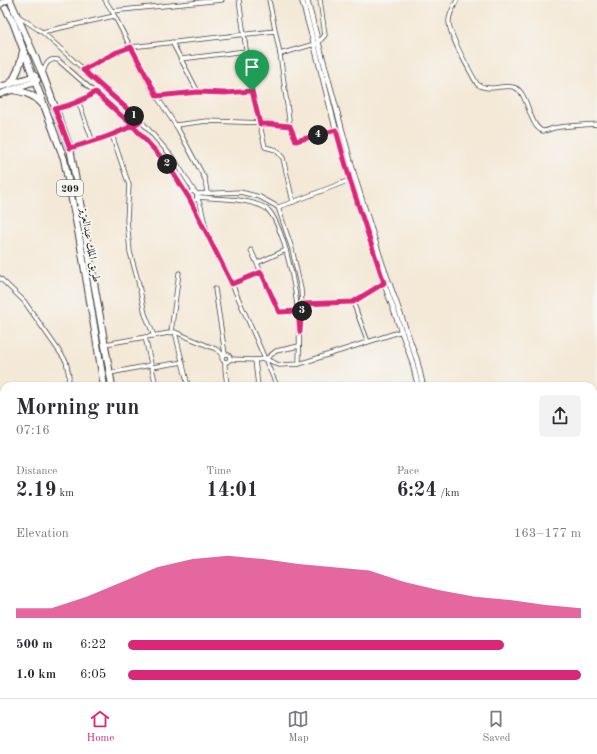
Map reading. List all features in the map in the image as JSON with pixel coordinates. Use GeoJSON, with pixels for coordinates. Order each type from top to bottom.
{"type":"FeatureCollection","features":[{"type":"Feature","properties":{"kind":"main road","name":"طريق الملك عبدالعزيز"},"geometry":{"type":"LineString","coordinates":[[1,0],[13,22],[64,159],[80,241],[103,382]]}},
{"type":"Feature","properties":{"kind":"main road"},"geometry":{"type":"LineString","coordinates":[[0,4],[7,0]]}},
{"type":"Feature","properties":{"kind":"main road","name":"طريق الملك عبدالعزيز"},"geometry":{"type":"LineString","coordinates":[[10,0],[18,15],[43,75],[70,148],[82,208],[111,382]]}},
{"type":"Feature","properties":{"kind":"main road"},"geometry":{"type":"LineString","coordinates":[[11,87],[20,66],[23,49]]}},
{"type":"Feature","properties":{"kind":"main road"},"geometry":{"type":"LineString","coordinates":[[0,94],[11,87],[43,75]]}},
{"type":"Feature","properties":{"kind":"main road"},"geometry":{"type":"LineString","coordinates":[[0,87],[11,87],[34,96],[45,108]]}},
{"type":"Feature","properties":{"kind":"street"},"geometry":{"type":"LineString","coordinates":[[105,0],[157,96],[176,125],[205,179],[207,193]]}},
{"type":"Feature","properties":{"kind":"street"},"geometry":{"type":"LineString","coordinates":[[112,11],[222,0]]}},
{"type":"Feature","properties":{"kind":"street"},"geometry":{"type":"LineString","coordinates":[[238,0],[252,91],[265,146],[276,150],[283,158],[293,202]]}},
{"type":"Feature","properties":{"kind":"street"},"geometry":{"type":"LineString","coordinates":[[269,0],[280,54],[290,126],[296,141],[336,130]]}},
{"type":"Feature","properties":{"kind":"street"},"geometry":{"type":"LineString","coordinates":[[302,0],[355,178],[382,263],[417,360],[422,382]]}},
{"type":"Feature","properties":{"kind":"street"},"geometry":{"type":"LineString","coordinates":[[307,0],[336,130],[350,180],[384,283],[412,361],[417,382]]}},
{"type":"Feature","properties":{"kind":"street"},"geometry":{"type":"LineString","coordinates":[[280,54],[316,43],[325,34],[320,0]]}},
{"type":"Feature","properties":{"kind":"street"},"geometry":{"type":"LineString","coordinates":[[457,0],[453,7],[449,21],[452,35],[477,84],[490,88],[510,86],[516,88],[522,94],[532,119],[538,129],[544,131],[554,128],[597,124]]}},
{"type":"Feature","properties":{"kind":"street"},"geometry":{"type":"LineString","coordinates":[[18,15],[42,32],[141,121],[174,159],[197,196],[201,207],[206,233]]}},
{"type":"Feature","properties":{"kind":"street"},"geometry":{"type":"LineString","coordinates":[[42,32],[114,16]]}},
{"type":"Feature","properties":{"kind":"street"},"geometry":{"type":"LineString","coordinates":[[83,70],[117,52],[131,47],[275,31]]}},
{"type":"Feature","properties":{"kind":"street"},"geometry":{"type":"LineString","coordinates":[[172,42],[198,92]]}},
{"type":"Feature","properties":{"kind":"street"},"geometry":{"type":"LineString","coordinates":[[180,59],[246,51]]}},
{"type":"Feature","properties":{"kind":"street"},"geometry":{"type":"LineString","coordinates":[[43,75],[45,67],[50,60],[58,60],[133,126],[168,165],[189,198],[232,284],[275,382]]}},
{"type":"Feature","properties":{"kind":"street"},"geometry":{"type":"LineString","coordinates":[[157,96],[198,92],[225,93],[252,91]]}},
{"type":"Feature","properties":{"kind":"street"},"geometry":{"type":"LineString","coordinates":[[55,109],[65,107],[88,97],[95,92]]}},
{"type":"Feature","properties":{"kind":"street"},"geometry":{"type":"LineString","coordinates":[[78,101],[93,142]]}},
{"type":"Feature","properties":{"kind":"street"},"geometry":{"type":"LineString","coordinates":[[70,148],[93,142],[128,129],[141,121]]}},
{"type":"Feature","properties":{"kind":"street"},"geometry":{"type":"LineString","coordinates":[[176,125],[207,121],[290,126]]}},
{"type":"Feature","properties":{"kind":"street"},"geometry":{"type":"LineString","coordinates":[[112,135],[129,185],[127,220],[130,252],[145,314],[154,336]]}},
{"type":"Feature","properties":{"kind":"street"},"geometry":{"type":"LineString","coordinates":[[269,211],[355,178]]}},
{"type":"Feature","properties":{"kind":"street"},"geometry":{"type":"LineString","coordinates":[[189,198],[189,194],[194,192],[197,196],[243,200],[261,206],[269,211],[279,228],[286,250],[296,292],[300,332]]}},
{"type":"Feature","properties":{"kind":"street"},"geometry":{"type":"LineString","coordinates":[[189,198],[190,200],[194,201],[197,196],[207,193],[240,192],[260,197],[278,207],[302,289],[298,364]]}},
{"type":"Feature","properties":{"kind":"street"},"geometry":{"type":"LineString","coordinates":[[251,250],[279,312],[298,311]]}},
{"type":"Feature","properties":{"kind":"street"},"geometry":{"type":"LineString","coordinates":[[257,263],[286,250]]}},
{"type":"Feature","properties":{"kind":"street"},"geometry":{"type":"LineString","coordinates":[[232,284],[261,272]]}},
{"type":"Feature","properties":{"kind":"street"},"geometry":{"type":"LineString","coordinates":[[179,273],[173,332],[183,362],[187,382]]}},
{"type":"Feature","properties":{"kind":"street"},"geometry":{"type":"LineString","coordinates":[[0,278],[24,301],[66,361],[69,376],[68,382]]}},
{"type":"Feature","properties":{"kind":"street"},"geometry":{"type":"LineString","coordinates":[[302,304],[353,302],[384,283]]}},
{"type":"Feature","properties":{"kind":"street"},"geometry":{"type":"LineString","coordinates":[[215,289],[224,354],[222,360],[225,362],[227,382]]}},
{"type":"Feature","properties":{"kind":"street"},"geometry":{"type":"LineString","coordinates":[[353,302],[368,342]]}},
{"type":"Feature","properties":{"kind":"street"},"geometry":{"type":"LineString","coordinates":[[225,362],[228,362],[230,359],[266,359],[280,365],[298,364],[402,331]]}},
{"type":"Feature","properties":{"kind":"street"},"geometry":{"type":"LineString","coordinates":[[105,344],[173,332],[229,355],[230,359]]}},
{"type":"Feature","properties":{"kind":"street"},"geometry":{"type":"LineString","coordinates":[[145,337],[155,382]]}},
{"type":"Feature","properties":{"kind":"street"},"geometry":{"type":"LineString","coordinates":[[266,359],[276,351],[299,346]]}},
{"type":"Feature","properties":{"kind":"street"},"geometry":{"type":"LineString","coordinates":[[255,360],[258,382]]}},
{"type":"Feature","properties":{"kind":"street"},"geometry":{"type":"LineString","coordinates":[[110,372],[183,362]]}},
{"type":"Feature","properties":{"kind":"route"},"geometry":{"type":"LineString","coordinates":[[252,91],[225,93],[198,92],[157,96],[131,47],[117,52],[83,70],[141,121],[133,126],[128,129],[99,140],[70,148],[55,109],[65,107],[88,97],[95,92],[133,126],[168,165],[189,198],[232,284],[261,272],[279,312],[298,311],[300,332],[302,304],[353,302],[384,283],[350,180],[336,130],[296,141],[290,126],[260,124],[252,91]]}}]}
